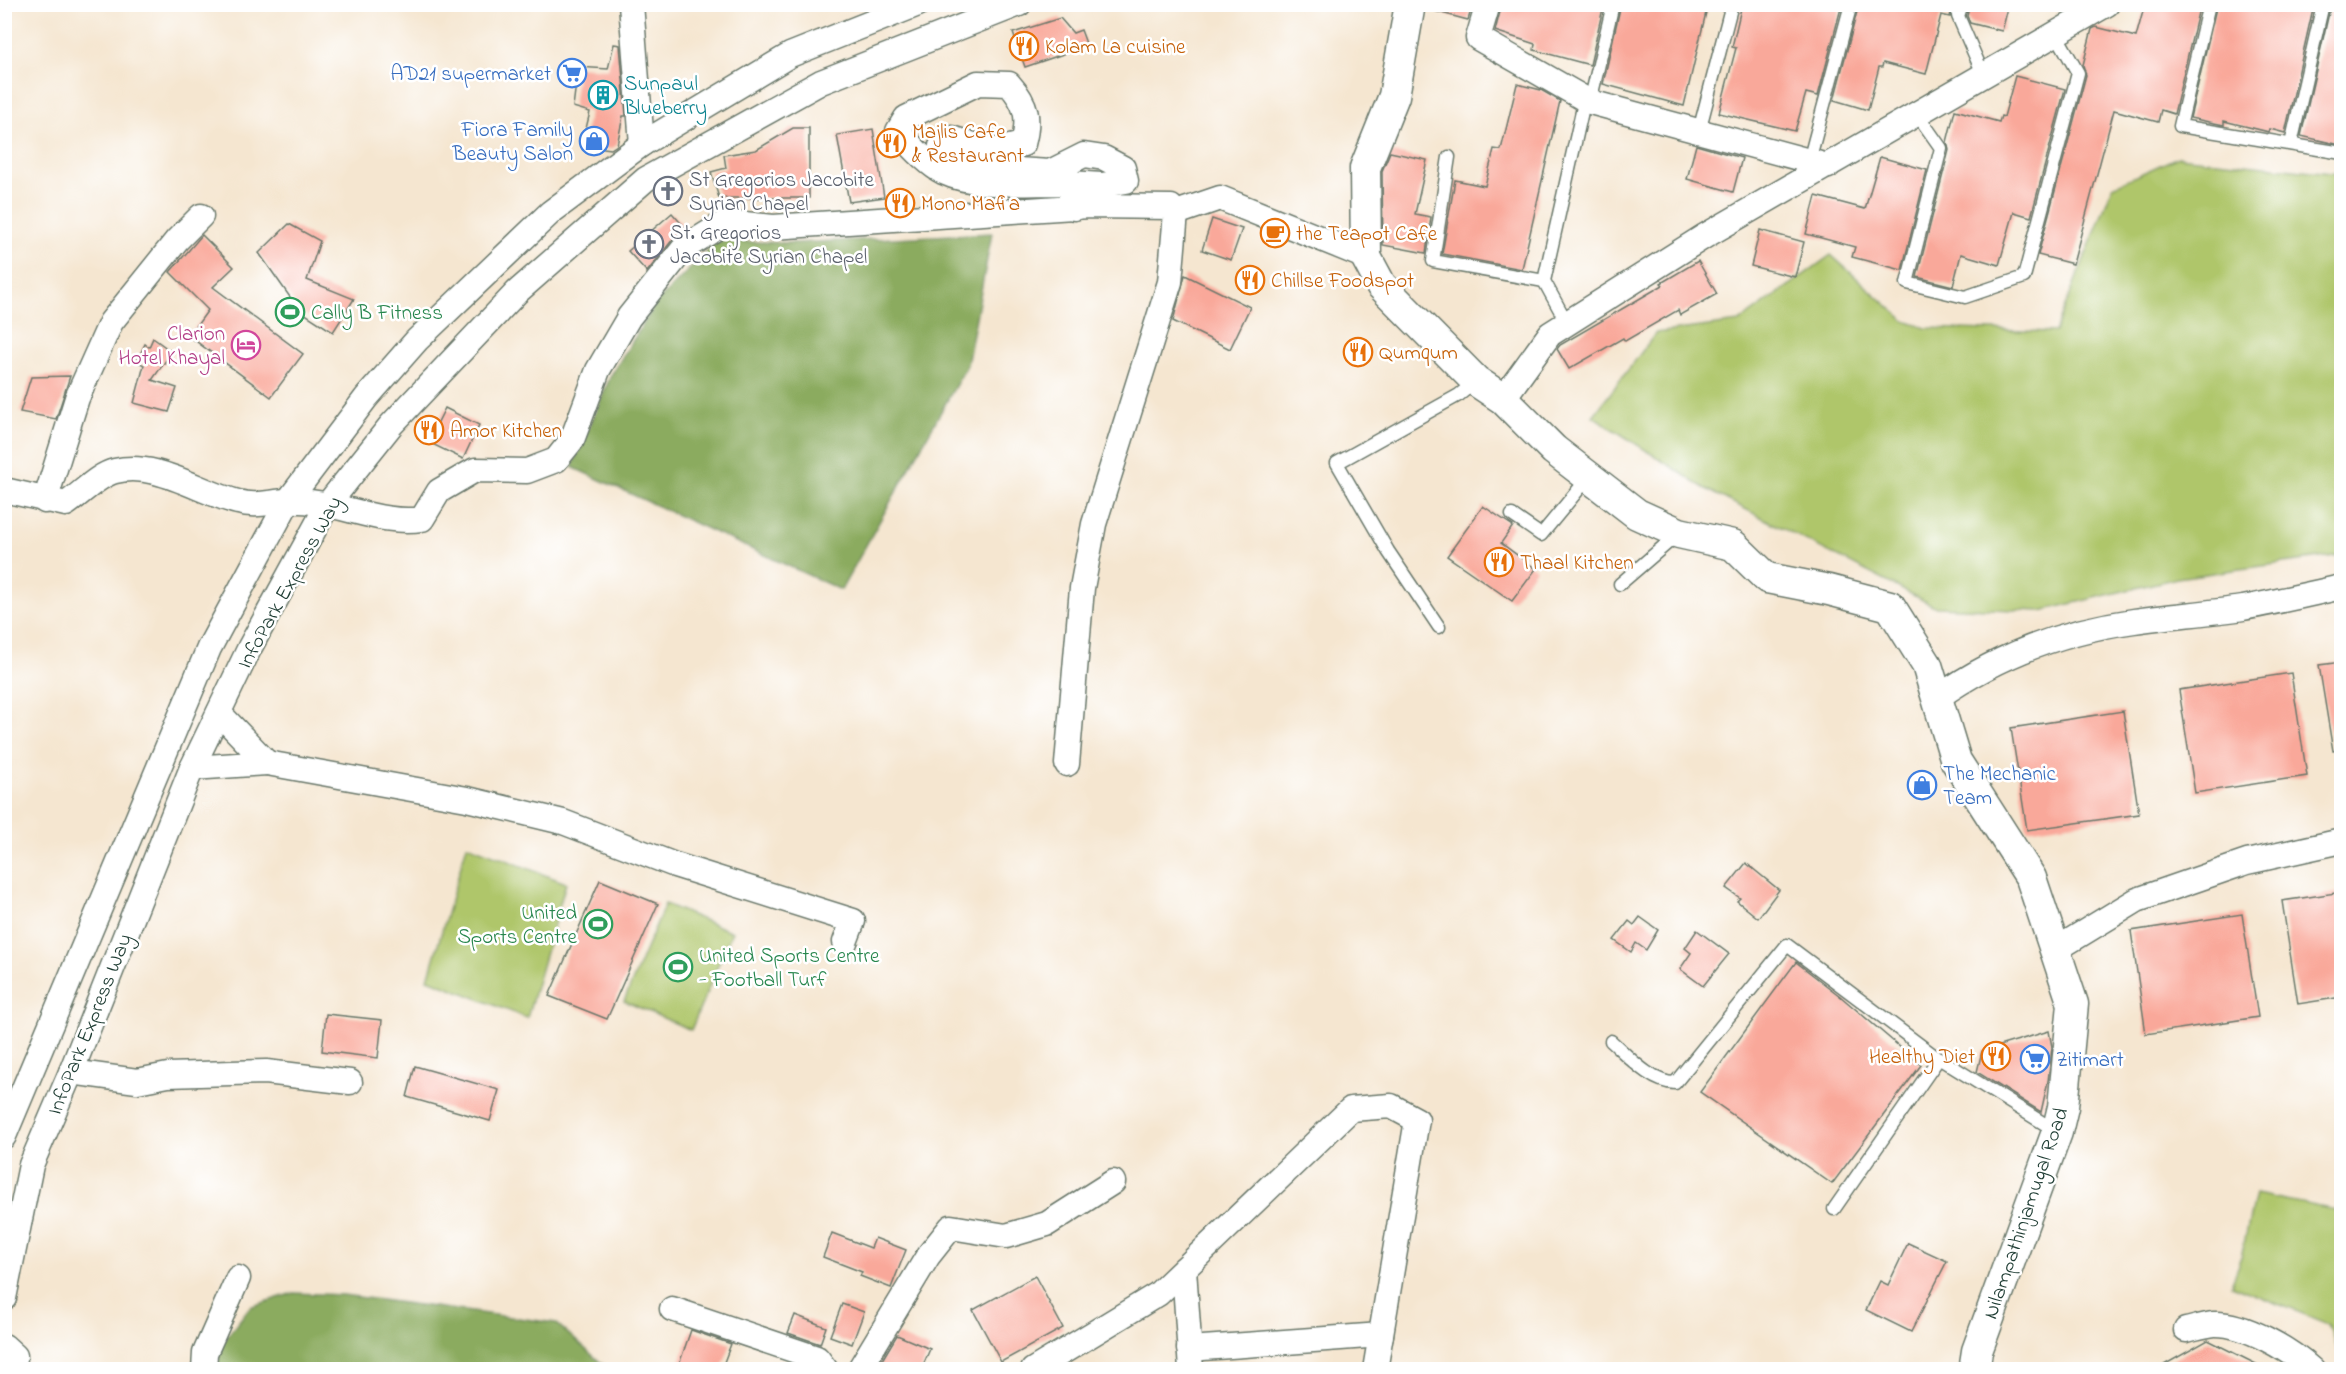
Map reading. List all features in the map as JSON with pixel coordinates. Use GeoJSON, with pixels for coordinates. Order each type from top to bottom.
{"type":"FeatureCollection","features":[{"type":"Feature","properties":{"kind":"street"},"geometry":{"type":"LineString","coordinates":[[632,4],[642,144]]}},
{"type":"Feature","properties":{"kind":"street","name":"InfoPark Express Way"},"geometry":{"type":"LineString","coordinates":[[4,1136],[209,648],[288,501],[366,398],[417,340],[550,212],[642,144],[790,55],[918,4]]}},
{"type":"Feature","properties":{"kind":"street","name":"InfoPark Express Way"},"geometry":{"type":"LineString","coordinates":[[4,1298],[31,1165],[71,1072],[192,768],[250,647],[328,504],[391,425],[517,292],[646,179],[821,82],[1019,4]]}},
{"type":"Feature","properties":{"kind":"street","name":"Nilampathinjamugal Road"},"geometry":{"type":"LineString","coordinates":[[1410,4],[1394,96],[1365,168],[1366,257],[1381,285],[1476,381],[1503,399],[1554,450],[1637,514],[1679,533],[1733,544],[1767,578],[1890,606],[1927,665],[1956,761],[2031,878],[2073,1004],[2063,1107],[2057,1132],[1980,1340],[1974,1370]]}},
{"type":"Feature","properties":{"kind":"street"},"geometry":{"type":"LineString","coordinates":[[1488,4],[1478,38],[1588,100],[1819,163]]}},
{"type":"Feature","properties":{"kind":"street"},"geometry":{"type":"LineString","coordinates":[[1503,399],[1550,334],[1819,163],[1917,114],[2107,4]]}},
{"type":"Feature","properties":{"kind":"street"},"geometry":{"type":"LineString","coordinates":[[978,83],[1009,84],[1024,101],[1027,128],[1023,144],[993,151],[951,138],[941,146],[946,160],[981,168],[1050,172],[1084,155],[1104,158],[1123,168],[1126,181],[1102,185],[1069,183],[960,178],[941,171],[911,146],[898,131],[906,118],[978,83]]}},
{"type":"Feature","properties":{"kind":"street"},"geometry":{"type":"LineString","coordinates":[[1069,183],[1074,208]]}},
{"type":"Feature","properties":{"kind":"street"},"geometry":{"type":"LineString","coordinates":[[1176,213],[1220,198],[1366,257]]}},
{"type":"Feature","properties":{"kind":"street"},"geometry":{"type":"LineString","coordinates":[[4,490],[66,504],[112,471],[132,468],[159,474],[236,502],[254,506],[288,501],[328,504],[408,521],[422,519],[439,491],[475,470],[527,471],[556,460],[572,440],[598,370],[629,317],[684,248],[726,222],[774,227],[1074,208],[1171,207],[1176,213],[1170,282],[1094,524],[1082,588],[1067,764]]}},
{"type":"Feature","properties":{"kind":"street"},"geometry":{"type":"LineString","coordinates":[[45,501],[77,398],[111,322],[177,240],[201,216]]}},
{"type":"Feature","properties":{"kind":"street"},"geometry":{"type":"LineString","coordinates":[[1937,698],[1972,673],[2014,653],[2053,639],[2132,621],[2244,608],[2342,587]]}},
{"type":"Feature","properties":{"kind":"street"},"geometry":{"type":"LineString","coordinates":[[219,713],[267,763]]}},
{"type":"Feature","properties":{"kind":"street"},"geometry":{"type":"LineString","coordinates":[[192,768],[267,763],[466,799],[562,822],[675,865],[853,921],[845,942]]}},
{"type":"Feature","properties":{"kind":"street"},"geometry":{"type":"LineString","coordinates":[[2055,950],[2137,900],[2247,862],[2342,841]]}},
{"type":"Feature","properties":{"kind":"street"},"geometry":{"type":"LineString","coordinates":[[71,1072],[138,1081],[168,1075],[266,1072],[350,1082]]}},
{"type":"Feature","properties":{"kind":"street"},"geometry":{"type":"LineString","coordinates":[[1032,1370],[1158,1294],[1351,1109],[1391,1106],[1417,1120],[1375,1370]]}},
{"type":"Feature","properties":{"kind":"street"},"geometry":{"type":"LineString","coordinates":[[859,1370],[928,1256],[951,1227],[1006,1236],[1047,1224],[1113,1182]]}},
{"type":"Feature","properties":{"kind":"street"},"geometry":{"type":"LineString","coordinates":[[1184,1269],[1190,1359],[1381,1335]]}},
{"type":"Feature","properties":{"kind":"street"},"geometry":{"type":"LineString","coordinates":[[204,1370],[205,1353],[238,1278]]}},
{"type":"Feature","properties":{"kind":"street"},"geometry":{"type":"LineString","coordinates":[[672,1309],[818,1358],[826,1370]]}},
{"type":"Feature","properties":{"kind":"street"},"geometry":{"type":"LineString","coordinates":[[2186,1330],[2215,1324],[2248,1331],[2298,1357],[2312,1370]]}},
{"type":"Feature","properties":{"kind":"street"},"geometry":{"type":"LineString","coordinates":[[4,1346],[15,1356],[14,1370]]}},
{"type":"Feature","properties":{"kind":"lane"},"geometry":{"type":"LineString","coordinates":[[1567,323],[1544,282],[1613,4]]}},
{"type":"Feature","properties":{"kind":"lane"},"geometry":{"type":"LineString","coordinates":[[1699,131],[1731,4]]}},
{"type":"Feature","properties":{"kind":"lane"},"geometry":{"type":"LineString","coordinates":[[1819,163],[1851,4]]}},
{"type":"Feature","properties":{"kind":"lane"},"geometry":{"type":"LineString","coordinates":[[1962,4],[1958,16],[1984,76]]}},
{"type":"Feature","properties":{"kind":"lane"},"geometry":{"type":"LineString","coordinates":[[2209,4],[2180,126],[2342,153]]}},
{"type":"Feature","properties":{"kind":"lane"},"geometry":{"type":"LineString","coordinates":[[2291,144],[2324,4]]}},
{"type":"Feature","properties":{"kind":"lane"},"geometry":{"type":"LineString","coordinates":[[1917,114],[1941,148],[1906,283],[1965,297],[2024,277],[2078,74],[2056,34]]}},
{"type":"Feature","properties":{"kind":"lane"},"geometry":{"type":"LineString","coordinates":[[1449,157],[1433,261],[1544,282]]}},
{"type":"Feature","properties":{"kind":"lane"},"geometry":{"type":"LineString","coordinates":[[1439,627],[1388,551],[1336,463],[1459,395],[1476,381]]}},
{"type":"Feature","properties":{"kind":"lane"},"geometry":{"type":"LineString","coordinates":[[1512,515],[1541,535],[1589,477]]}},
{"type":"Feature","properties":{"kind":"lane"},"geometry":{"type":"LineString","coordinates":[[1620,584],[1679,533]]}},
{"type":"Feature","properties":{"kind":"lane"},"geometry":{"type":"LineString","coordinates":[[1611,1041],[1635,1063],[1666,1083],[1675,1083],[1787,945],[1939,1058],[2057,1132]]}},
{"type":"Feature","properties":{"kind":"lane"},"geometry":{"type":"LineString","coordinates":[[1834,1209],[1939,1058]]}},
{"type":"Feature","properties":{"kind":"green space"},"geometry":{"type":"Polygon","coordinates":[[[2178,157],[2341,174],[2341,555],[2177,578],[2041,611],[1936,607],[1704,488],[1593,416],[1656,333],[1739,322],[1831,255],[1905,321],[1926,328],[2055,332],[2113,186],[2178,157]]]}},
{"type":"Feature","properties":{"kind":"green space"},"geometry":{"type":"Polygon","coordinates":[[[992,233],[967,365],[841,590],[572,467],[611,375],[657,302],[717,241],[795,243],[992,233]]]}},
{"type":"Feature","properties":{"kind":"green space"},"geometry":{"type":"Polygon","coordinates":[[[467,845],[566,883],[527,1018],[428,979],[467,845]]]}},
{"type":"Feature","properties":{"kind":"green space","name":"United Sports Centre - Football Turf"},"geometry":{"type":"Polygon","coordinates":[[[665,904],[732,932],[691,1030],[624,1001],[665,904]]]}},
{"type":"Feature","properties":{"kind":"green space"},"geometry":{"type":"Polygon","coordinates":[[[2255,1194],[2341,1211],[2341,1358],[2328,1324],[2231,1285],[2240,1262],[2255,1194]]]}},
{"type":"Feature","properties":{"kind":"green space"},"geometry":{"type":"Polygon","coordinates":[[[293,1293],[343,1295],[556,1323],[608,1369],[217,1370],[221,1344],[250,1307],[293,1293]]]}},
{"type":"Feature","properties":{"kind":"building"},"geometry":{"type":"Polygon","coordinates":[[[1431,4],[1473,4],[1468,20],[1430,10],[1431,4]]]}},
{"type":"Feature","properties":{"kind":"building"},"geometry":{"type":"Polygon","coordinates":[[[1502,4],[1604,4],[1590,65],[1534,50],[1535,44],[1495,31],[1502,4]]]}},
{"type":"Feature","properties":{"kind":"building"},"geometry":{"type":"Polygon","coordinates":[[[1621,4],[1708,4],[1684,106],[1603,84],[1621,4]]]}},
{"type":"Feature","properties":{"kind":"building"},"geometry":{"type":"Polygon","coordinates":[[[1742,4],[1842,4],[1818,96],[1806,93],[1795,131],[1719,113],[1736,48],[1732,47],[1742,4]]]}},
{"type":"Feature","properties":{"kind":"building"},"geometry":{"type":"Polygon","coordinates":[[[1859,4],[1953,4],[1950,17],[1941,15],[1926,74],[1883,63],[1882,67],[1879,67],[1868,110],[1834,100],[1859,4]]]}},
{"type":"Feature","properties":{"kind":"building"},"geometry":{"type":"Polygon","coordinates":[[[1970,4],[2009,4],[2002,31],[1970,23],[1967,16],[1970,4]]]}},
{"type":"Feature","properties":{"kind":"building"},"geometry":{"type":"Polygon","coordinates":[[[2145,4],[2200,4],[2174,114],[2161,110],[2158,122],[2114,110],[2073,264],[2038,255],[2086,75],[2083,65],[2092,29],[2096,27],[2136,37],[2145,4]]]}},
{"type":"Feature","properties":{"kind":"building"},"geometry":{"type":"Polygon","coordinates":[[[2217,4],[2314,4],[2285,133],[2270,129],[2269,132],[2224,121],[2224,125],[2190,118],[2217,4]]]}},
{"type":"Feature","properties":{"kind":"building"},"geometry":{"type":"Polygon","coordinates":[[[2331,4],[2342,4],[2342,143],[2336,144],[2301,136],[2331,4]]]}},
{"type":"Feature","properties":{"kind":"building"},"geometry":{"type":"Polygon","coordinates":[[[1060,18],[1073,33],[1081,30],[1087,46],[1025,67],[1013,33],[1060,18]]]}},
{"type":"Feature","properties":{"kind":"building","name":"Sunpaul Blueberry"},"geometry":{"type":"Polygon","coordinates":[[[614,44],[620,45],[626,116],[623,116],[617,145],[611,149],[582,145],[590,112],[573,107],[578,67],[608,69],[614,44]]]}},
{"type":"Feature","properties":{"kind":"building"},"geometry":{"type":"Polygon","coordinates":[[[2015,76],[2065,89],[2031,217],[2014,212],[1999,265],[1961,254],[1953,286],[1917,277],[1949,150],[1947,142],[1955,110],[1999,122],[2001,116],[2004,117],[2015,76]]]}},
{"type":"Feature","properties":{"kind":"building"},"geometry":{"type":"Polygon","coordinates":[[[1517,84],[1541,90],[1560,101],[1522,269],[1442,254],[1455,180],[1485,186],[1494,149],[1501,150],[1517,84]]]}},
{"type":"Feature","properties":{"kind":"building"},"geometry":{"type":"Polygon","coordinates":[[[793,128],[809,128],[809,198],[719,198],[711,172],[726,168],[724,155],[756,150],[793,128]]]}},
{"type":"Feature","properties":{"kind":"building"},"geometry":{"type":"Polygon","coordinates":[[[873,129],[884,197],[849,202],[837,135],[873,129]]]}},
{"type":"Feature","properties":{"kind":"building"},"geometry":{"type":"Polygon","coordinates":[[[1696,145],[1742,158],[1733,192],[1687,179],[1696,145]]]}},
{"type":"Feature","properties":{"kind":"building"},"geometry":{"type":"Polygon","coordinates":[[[1390,152],[1427,160],[1415,214],[1431,217],[1426,253],[1383,245],[1382,171],[1390,152]]]}},
{"type":"Feature","properties":{"kind":"building"},"geometry":{"type":"Polygon","coordinates":[[[1880,157],[1927,170],[1902,270],[1852,257],[1855,247],[1806,234],[1816,196],[1865,209],[1880,157]]]}},
{"type":"Feature","properties":{"kind":"building"},"geometry":{"type":"Polygon","coordinates":[[[672,213],[687,230],[673,239],[647,272],[628,251],[672,213]]]}},
{"type":"Feature","properties":{"kind":"building"},"geometry":{"type":"Polygon","coordinates":[[[1212,219],[1242,229],[1231,260],[1202,250],[1212,219]]]}},
{"type":"Feature","properties":{"kind":"building"},"geometry":{"type":"Polygon","coordinates":[[[289,224],[320,241],[307,280],[354,299],[333,332],[299,310],[259,253],[289,224]]]}},
{"type":"Feature","properties":{"kind":"building"},"geometry":{"type":"Polygon","coordinates":[[[1760,230],[1804,242],[1795,277],[1751,266],[1760,230]]]}},
{"type":"Feature","properties":{"kind":"building","name":"Clarion Hotel Khayal"},"geometry":{"type":"Polygon","coordinates":[[[202,235],[234,267],[213,287],[303,354],[271,397],[189,336],[208,310],[170,272],[202,235]]]}},
{"type":"Feature","properties":{"kind":"building"},"geometry":{"type":"Polygon","coordinates":[[[1698,261],[1717,294],[1680,315],[1678,310],[1625,341],[1623,338],[1569,369],[1557,349],[1560,345],[1663,285],[1661,283],[1698,261]]]}},
{"type":"Feature","properties":{"kind":"building"},"geometry":{"type":"Polygon","coordinates":[[[1185,275],[1250,307],[1230,349],[1173,321],[1185,275]]]}},
{"type":"Feature","properties":{"kind":"building"},"geometry":{"type":"Polygon","coordinates":[[[153,338],[172,352],[152,380],[177,388],[169,412],[134,403],[144,365],[137,361],[145,344],[149,347],[153,338]]]}},
{"type":"Feature","properties":{"kind":"building"},"geometry":{"type":"Polygon","coordinates":[[[70,376],[56,419],[20,412],[31,377],[70,376]]]}},
{"type":"Feature","properties":{"kind":"building"},"geometry":{"type":"Polygon","coordinates":[[[445,408],[479,425],[463,459],[428,442],[445,408]]]}},
{"type":"Feature","properties":{"kind":"building"},"geometry":{"type":"Polygon","coordinates":[[[1483,506],[1513,526],[1501,543],[1536,569],[1512,601],[1447,556],[1483,506]]]}},
{"type":"Feature","properties":{"kind":"building"},"geometry":{"type":"Polygon","coordinates":[[[2342,662],[2342,750],[2333,751],[2319,665],[2342,662]]]}},
{"type":"Feature","properties":{"kind":"building"},"geometry":{"type":"Polygon","coordinates":[[[2291,673],[2307,776],[2195,793],[2179,690],[2291,673]]]}},
{"type":"Feature","properties":{"kind":"building"},"geometry":{"type":"Polygon","coordinates":[[[2123,711],[2139,814],[2027,830],[2011,728],[2123,711]]]}},
{"type":"Feature","properties":{"kind":"building"},"geometry":{"type":"Polygon","coordinates":[[[1746,863],[1779,890],[1758,918],[1737,901],[1740,898],[1726,888],[1746,863]]]}},
{"type":"Feature","properties":{"kind":"building"},"geometry":{"type":"Polygon","coordinates":[[[600,880],[658,904],[607,1019],[549,996],[600,880]]]}},
{"type":"Feature","properties":{"kind":"building"},"geometry":{"type":"Polygon","coordinates":[[[2342,892],[2342,997],[2298,1004],[2282,901],[2342,892]]]}},
{"type":"Feature","properties":{"kind":"building"},"geometry":{"type":"Polygon","coordinates":[[[2242,914],[2258,1017],[2146,1034],[2131,931],[2242,914]]]}},
{"type":"Feature","properties":{"kind":"building"},"geometry":{"type":"Polygon","coordinates":[[[1640,917],[1658,930],[1646,950],[1636,943],[1631,952],[1614,940],[1629,921],[1634,925],[1640,917]]]}},
{"type":"Feature","properties":{"kind":"building"},"geometry":{"type":"Polygon","coordinates":[[[1697,930],[1729,954],[1703,986],[1680,969],[1691,953],[1685,948],[1697,930]]]}},
{"type":"Feature","properties":{"kind":"building"},"geometry":{"type":"Polygon","coordinates":[[[1796,962],[1921,1065],[1832,1184],[1700,1092],[1796,962]]]}},
{"type":"Feature","properties":{"kind":"building"},"geometry":{"type":"Polygon","coordinates":[[[326,1014],[382,1020],[378,1058],[322,1051],[326,1014]]]}},
{"type":"Feature","properties":{"kind":"building"},"geometry":{"type":"Polygon","coordinates":[[[2049,1031],[2052,1047],[2041,1112],[1977,1072],[1982,1051],[2049,1031]]]}},
{"type":"Feature","properties":{"kind":"building"},"geometry":{"type":"Polygon","coordinates":[[[415,1066],[499,1090],[490,1121],[407,1097],[415,1066]]]}},
{"type":"Feature","properties":{"kind":"building"},"geometry":{"type":"Polygon","coordinates":[[[832,1233],[871,1248],[875,1238],[906,1250],[891,1288],[860,1276],[862,1272],[823,1257],[832,1233]]]}},
{"type":"Feature","properties":{"kind":"building"},"geometry":{"type":"Polygon","coordinates":[[[1908,1243],[1947,1261],[1911,1332],[1866,1310],[1880,1281],[1888,1285],[1908,1243]]]}},
{"type":"Feature","properties":{"kind":"building"},"geometry":{"type":"Polygon","coordinates":[[[1035,1276],[1063,1328],[1001,1362],[973,1310],[1035,1276]]]}},
{"type":"Feature","properties":{"kind":"building"},"geometry":{"type":"Polygon","coordinates":[[[842,1304],[864,1312],[852,1344],[830,1336],[842,1304]]]}},
{"type":"Feature","properties":{"kind":"building"},"geometry":{"type":"Polygon","coordinates":[[[795,1315],[826,1327],[820,1344],[788,1333],[795,1315]]]}},
{"type":"Feature","properties":{"kind":"building"},"geometry":{"type":"Polygon","coordinates":[[[691,1330],[731,1344],[721,1370],[677,1370],[691,1330]]]}},
{"type":"Feature","properties":{"kind":"building"},"geometry":{"type":"Polygon","coordinates":[[[897,1335],[930,1349],[921,1370],[876,1370],[897,1335]]]}},
{"type":"Feature","properties":{"kind":"building"},"geometry":{"type":"Polygon","coordinates":[[[2208,1340],[2268,1370],[2155,1370],[2208,1340]]]}},
{"type":"Feature","properties":{"kind":"place","name":"Kolam La cuisine"},"geometry":{"type":"Point","coordinates":[1024,46]}},
{"type":"Feature","properties":{"kind":"place","name":"AD21 supermarket"},"geometry":{"type":"Point","coordinates":[572,73]}},
{"type":"Feature","properties":{"kind":"place","name":"Sunpaul Blueberry"},"geometry":{"type":"Point","coordinates":[603,95]}},
{"type":"Feature","properties":{"kind":"place","name":"Fiora Family Beauty Salon"},"geometry":{"type":"Point","coordinates":[594,141]}},
{"type":"Feature","properties":{"kind":"place","name":"Majlis Cafe & Restaurant"},"geometry":{"type":"Point","coordinates":[891,143]}},
{"type":"Feature","properties":{"kind":"place","name":"St Gregorios Jacobite Syrian Chapel"},"geometry":{"type":"Point","coordinates":[668,191]}},
{"type":"Feature","properties":{"kind":"place","name":"Mono Mafia"},"geometry":{"type":"Point","coordinates":[900,203]}},
{"type":"Feature","properties":{"kind":"place","name":"the Teapot Cafe"},"geometry":{"type":"Point","coordinates":[1275,233]}},
{"type":"Feature","properties":{"kind":"place","name":"St. Gregorios Jacobite Syrian Chapel"},"geometry":{"type":"Point","coordinates":[649,244]}},
{"type":"Feature","properties":{"kind":"place","name":"Chillse Foodspot"},"geometry":{"type":"Point","coordinates":[1250,280]}},
{"type":"Feature","properties":{"kind":"place","name":"Cally B Fitness"},"geometry":{"type":"Point","coordinates":[290,312]}},
{"type":"Feature","properties":{"kind":"place","name":"Clarion Hotel Khayal"},"geometry":{"type":"Point","coordinates":[246,345]}},
{"type":"Feature","properties":{"kind":"place","name":"Qumqum"},"geometry":{"type":"Point","coordinates":[1358,352]}},
{"type":"Feature","properties":{"kind":"place","name":"Amor Kitchen"},"geometry":{"type":"Point","coordinates":[429,430]}},
{"type":"Feature","properties":{"kind":"place","name":"Thaal Kitchen"},"geometry":{"type":"Point","coordinates":[1499,562]}},
{"type":"Feature","properties":{"kind":"place","name":"The Mechanic Team"},"geometry":{"type":"Point","coordinates":[1922,785]}},
{"type":"Feature","properties":{"kind":"place","name":"United Sports Centre"},"geometry":{"type":"Point","coordinates":[598,924]}},
{"type":"Feature","properties":{"kind":"place","name":"United Sports Centre - Football Turf"},"geometry":{"type":"Point","coordinates":[678,967]}},
{"type":"Feature","properties":{"kind":"place","name":"Healthy Diet"},"geometry":{"type":"Point","coordinates":[1996,1056]}},
{"type":"Feature","properties":{"kind":"place","name":"Zitimart"},"geometry":{"type":"Point","coordinates":[2035,1059]}}]}
